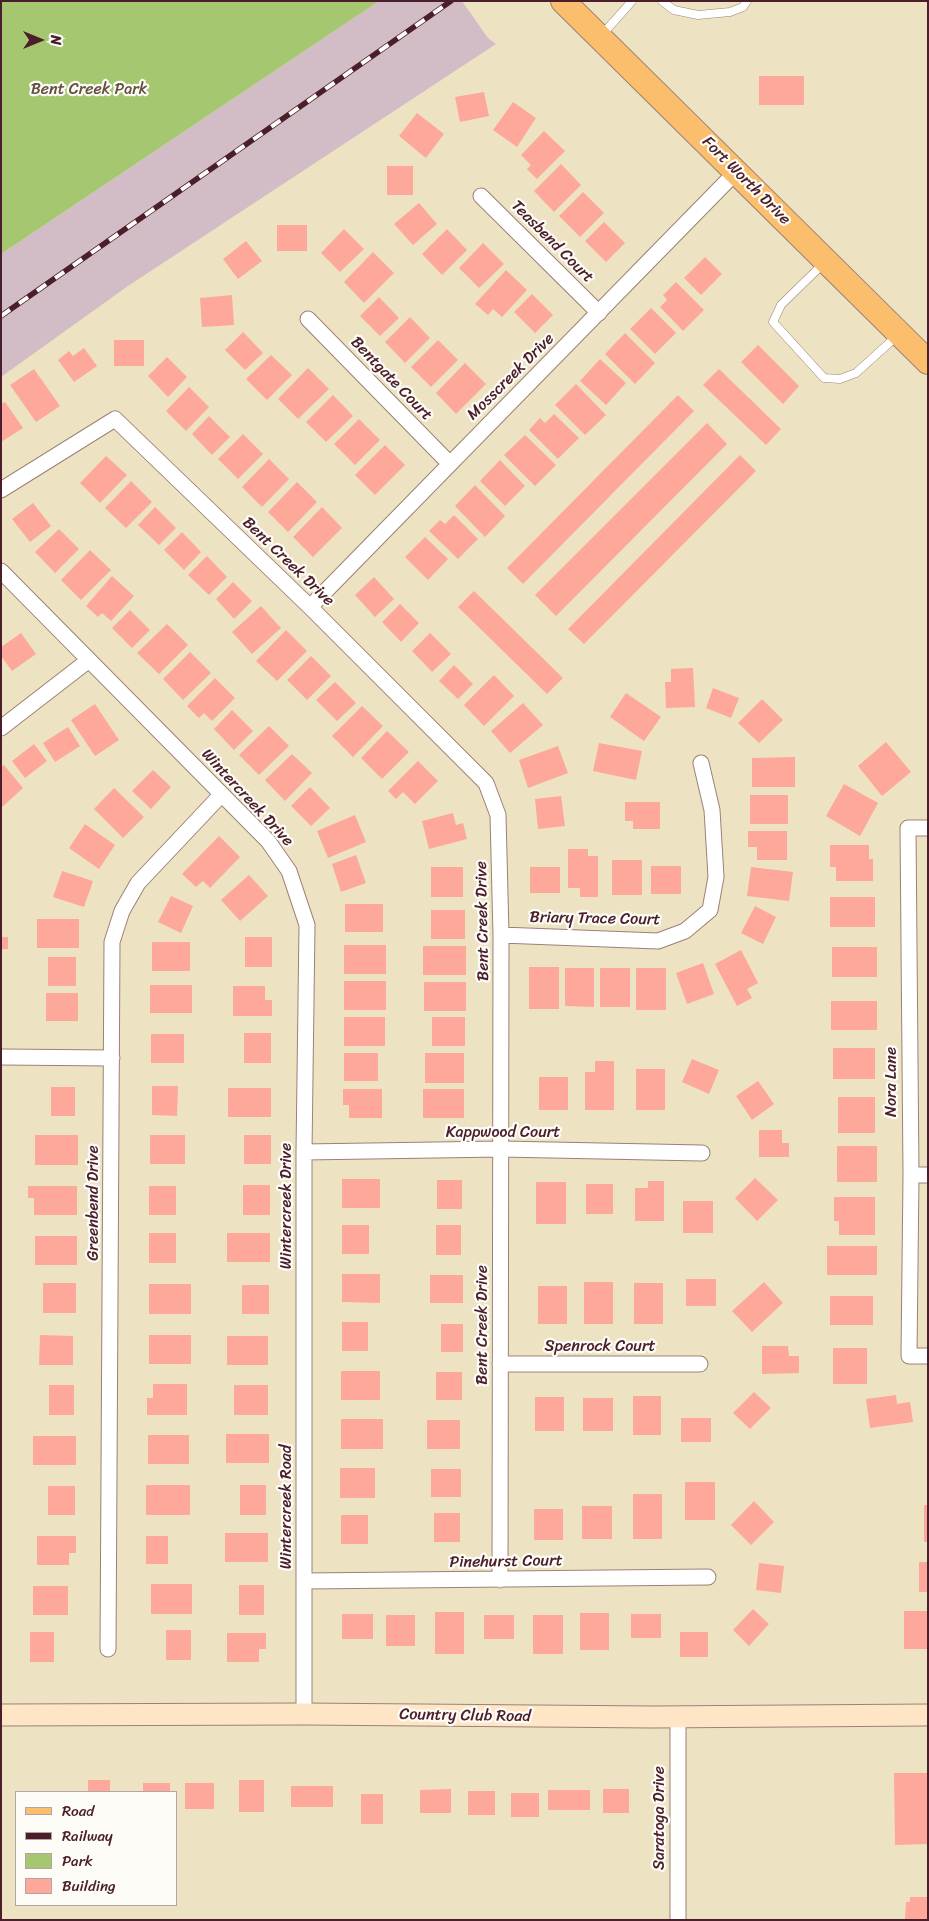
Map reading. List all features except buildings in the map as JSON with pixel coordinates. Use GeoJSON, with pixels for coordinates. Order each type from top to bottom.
{"type":"FeatureCollection","features":[{"type":"Feature","properties":{"kind":"main road","name":"Fort Worth Drive"},"geometry":{"type":"LineString","coordinates":[[563,1],[928,362]]}},
{"type":"Feature","properties":{"kind":"main road","name":"Country Club Road"},"geometry":{"type":"LineString","coordinates":[[1,1715],[928,1715]]}},
{"type":"Feature","properties":{"kind":"street","name":"Mosscreek Drive"},"geometry":{"type":"LineString","coordinates":[[310,607],[736,172]]}},
{"type":"Feature","properties":{"kind":"street","name":"Teasbend Court"},"geometry":{"type":"LineString","coordinates":[[481,196],[599,313]]}},
{"type":"Feature","properties":{"kind":"street","name":"Bentgate Court"},"geometry":{"type":"LineString","coordinates":[[308,319],[450,464]]}},
{"type":"Feature","properties":{"kind":"street","name":"Bent Creek Drive"},"geometry":{"type":"LineString","coordinates":[[1,490],[115,419],[310,607],[486,783],[498,814],[501,935],[500,1580]]}},
{"type":"Feature","properties":{"kind":"street","name":"Wintercreek Drive"},"geometry":{"type":"LineString","coordinates":[[1,571],[268,841],[289,870],[307,925],[304,1301]]}},
{"type":"Feature","properties":{"kind":"street"},"geometry":{"type":"LineString","coordinates":[[1,728],[89,660]]}},
{"type":"Feature","properties":{"kind":"street","name":"Briary Trace Court"},"geometry":{"type":"LineString","coordinates":[[501,935],[658,941],[685,931],[710,910],[716,877],[712,810],[701,763]]}},
{"type":"Feature","properties":{"kind":"street","name":"Greenbend Drive"},"geometry":{"type":"LineString","coordinates":[[108,1649],[112,942],[122,911],[138,883],[221,795]]}},
{"type":"Feature","properties":{"kind":"street","name":"Nora Lane"},"geometry":{"type":"LineString","coordinates":[[928,828],[908,828],[909,1356],[928,1356]]}},
{"type":"Feature","properties":{"kind":"street"},"geometry":{"type":"LineString","coordinates":[[1,1056],[112,1058]]}},
{"type":"Feature","properties":{"kind":"street","name":"Kappwood Court"},"geometry":{"type":"LineString","coordinates":[[304,1152],[501,1150],[702,1152]]}},
{"type":"Feature","properties":{"kind":"street"},"geometry":{"type":"LineString","coordinates":[[910,1175],[928,1175]]}},
{"type":"Feature","properties":{"kind":"street","name":"Wintercreek Road"},"geometry":{"type":"LineString","coordinates":[[304,1301],[304,1714]]}},
{"type":"Feature","properties":{"kind":"street","name":"Spenrock Court"},"geometry":{"type":"LineString","coordinates":[[500,1364],[700,1364]]}},
{"type":"Feature","properties":{"kind":"street","name":"Pinehurst Court"},"geometry":{"type":"LineString","coordinates":[[304,1581],[708,1577]]}},
{"type":"Feature","properties":{"kind":"street","name":"Saratoga Drive"},"geometry":{"type":"LineString","coordinates":[[678,1716],[678,1920]]}},
{"type":"Feature","properties":{"kind":"lane"},"geometry":{"type":"LineString","coordinates":[[599,37],[632,1]]}},
{"type":"Feature","properties":{"kind":"lane"},"geometry":{"type":"LineString","coordinates":[[662,1],[674,10],[698,15],[730,12],[743,7],[747,1]]}},
{"type":"Feature","properties":{"kind":"lane"},"geometry":{"type":"LineString","coordinates":[[826,261],[781,305],[773,322],[824,378],[840,379],[856,373],[900,334]]}},
{"type":"Feature","properties":{"kind":"shaded area"},"geometry":{"type":"Polygon","coordinates":[[[379,1],[462,1],[488,38],[496,44],[128,286],[1,377],[1,254],[379,1]]]}},
{"type":"Feature","properties":{"kind":"green space","name":"Bent Creek Park"},"geometry":{"type":"Polygon","coordinates":[[[1,1],[379,1],[1,254],[1,1]]]}},
{"type":"Feature","properties":{"kind":"railway"},"geometry":{"type":"LineString","coordinates":[[1,316],[451,1]]}}]}
